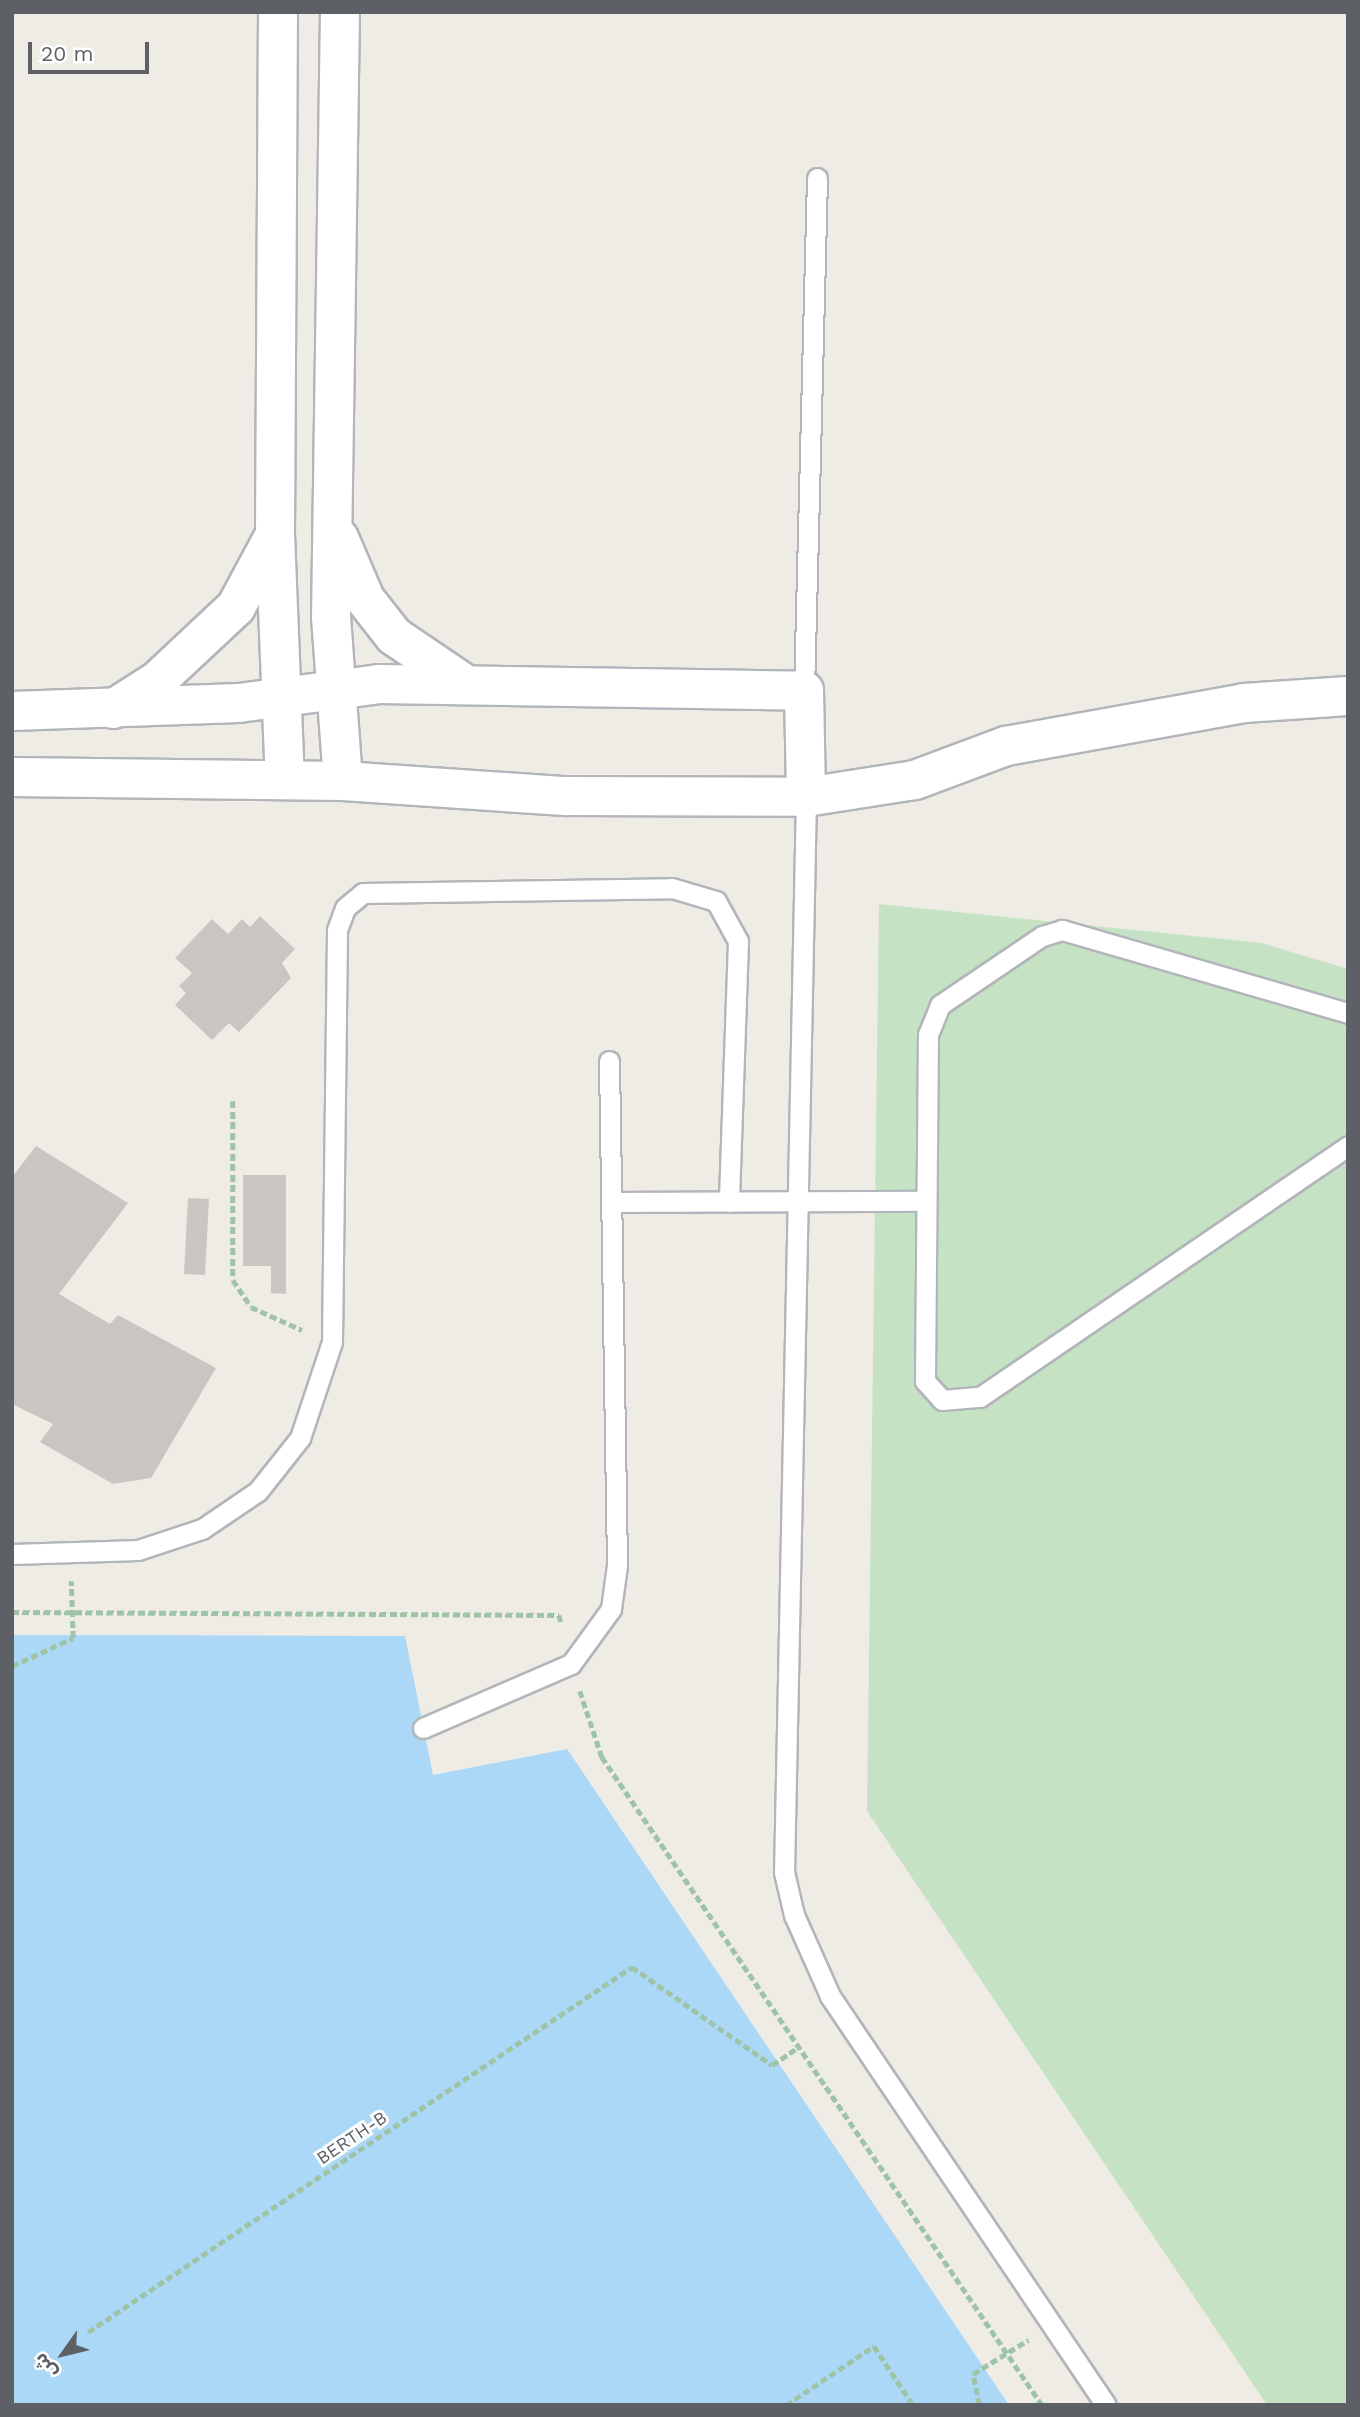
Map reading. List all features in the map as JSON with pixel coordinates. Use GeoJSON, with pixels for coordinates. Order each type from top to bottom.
{"type":"FeatureCollection","features":[{"type":"Feature","properties":{"kind":"street"},"geometry":{"type":"LineString","coordinates":[[278,12],[275,534],[285,780]]}},
{"type":"Feature","properties":{"kind":"street"},"geometry":{"type":"LineString","coordinates":[[340,12],[333,517],[335,689],[343,780]]}},
{"type":"Feature","properties":{"kind":"street"},"geometry":{"type":"LineString","coordinates":[[333,517],[365,598],[394,636],[470,686]]}},
{"type":"Feature","properties":{"kind":"street"},"geometry":{"type":"LineString","coordinates":[[107,712],[157,681],[236,607],[275,534]]}},
{"type":"Feature","properties":{"kind":"street"},"geometry":{"type":"LineString","coordinates":[[12,711],[107,712],[281,698],[335,689],[470,686],[804,691],[806,797]]}},
{"type":"Feature","properties":{"kind":"street"},"geometry":{"type":"LineString","coordinates":[[12,777],[343,780],[565,796],[806,797],[915,780],[1006,746],[1244,703],[1348,696]]}},
{"type":"Feature","properties":{"kind":"lane"},"geometry":{"type":"LineString","coordinates":[[804,691],[817,178]]}},
{"type":"Feature","properties":{"kind":"lane"},"geometry":{"type":"LineString","coordinates":[[806,797],[781,1827],[794,1915],[830,1997],[1106,2405]]}},
{"type":"Feature","properties":{"kind":"lane"},"geometry":{"type":"LineString","coordinates":[[12,1554],[70,1553],[170,1542],[231,1512],[300,1438],[332,1342],[337,930],[345,908],[363,893],[672,888],[716,901],[738,941],[729,1202]]}},
{"type":"Feature","properties":{"kind":"lane"},"geometry":{"type":"LineString","coordinates":[[1348,1013],[1073,930],[1052,932],[933,1013],[925,1201],[925,1381],[942,1400],[968,1402],[1348,1146]]}},
{"type":"Feature","properties":{"kind":"lane"},"geometry":{"type":"LineString","coordinates":[[423,1728],[571,1664],[601,1630],[616,1587],[609,1061]]}},
{"type":"Feature","properties":{"kind":"lane"},"geometry":{"type":"LineString","coordinates":[[611,1202],[925,1201]]}},
{"type":"Feature","properties":{"kind":"path"},"geometry":{"type":"LineString","coordinates":[[233,1101],[237,1290],[262,1314],[332,1342]]}},
{"type":"Feature","properties":{"kind":"path"},"geometry":{"type":"LineString","coordinates":[[12,1667],[73,1638],[70,1553]]}},
{"type":"Feature","properties":{"kind":"path"},"geometry":{"type":"LineString","coordinates":[[12,1612],[559,1615],[571,1664],[602,1757],[1042,2405]]}},
{"type":"Feature","properties":{"kind":"path","name":"BERTH-B"},"geometry":{"type":"LineString","coordinates":[[88,2332],[632,1967],[772,2066],[799,2047]]}},
{"type":"Feature","properties":{"kind":"path"},"geometry":{"type":"LineString","coordinates":[[979,2405],[972,2374],[1052,2325]]}},
{"type":"Feature","properties":{"kind":"path"},"geometry":{"type":"LineString","coordinates":[[786,2405],[874,2346],[913,2405]]}},
{"type":"Feature","properties":{"kind":"green space"},"geometry":{"type":"Polygon","coordinates":[[[879,904],[1262,943],[1348,969],[1348,2405],[1267,2405],[867,1811],[879,904]]]}},
{"type":"Feature","properties":{"kind":"water"},"geometry":{"type":"Polygon","coordinates":[[[12,1635],[405,1636],[433,1775],[567,1749],[1009,2405],[12,2405],[12,1635]]]}},
{"type":"Feature","properties":{"kind":"building"},"geometry":{"type":"Polygon","coordinates":[[[260,916],[295,949],[282,963],[291,978],[239,1032],[229,1023],[212,1040],[175,1005],[186,993],[179,986],[192,973],[175,958],[212,919],[228,934],[242,919],[250,927],[260,916]]]}},
{"type":"Feature","properties":{"kind":"building"},"geometry":{"type":"Polygon","coordinates":[[[36,1146],[128,1203],[59,1294],[110,1324],[118,1315],[216,1368],[151,1478],[113,1484],[40,1442],[53,1424],[12,1404],[12,1177],[36,1146]]]}},
{"type":"Feature","properties":{"kind":"building"},"geometry":{"type":"Polygon","coordinates":[[[243,1175],[286,1175],[286,1294],[271,1293],[271,1266],[243,1266],[243,1175]]]}},
{"type":"Feature","properties":{"kind":"building"},"geometry":{"type":"Polygon","coordinates":[[[188,1198],[209,1199],[205,1275],[184,1274],[188,1198]]]}}]}
